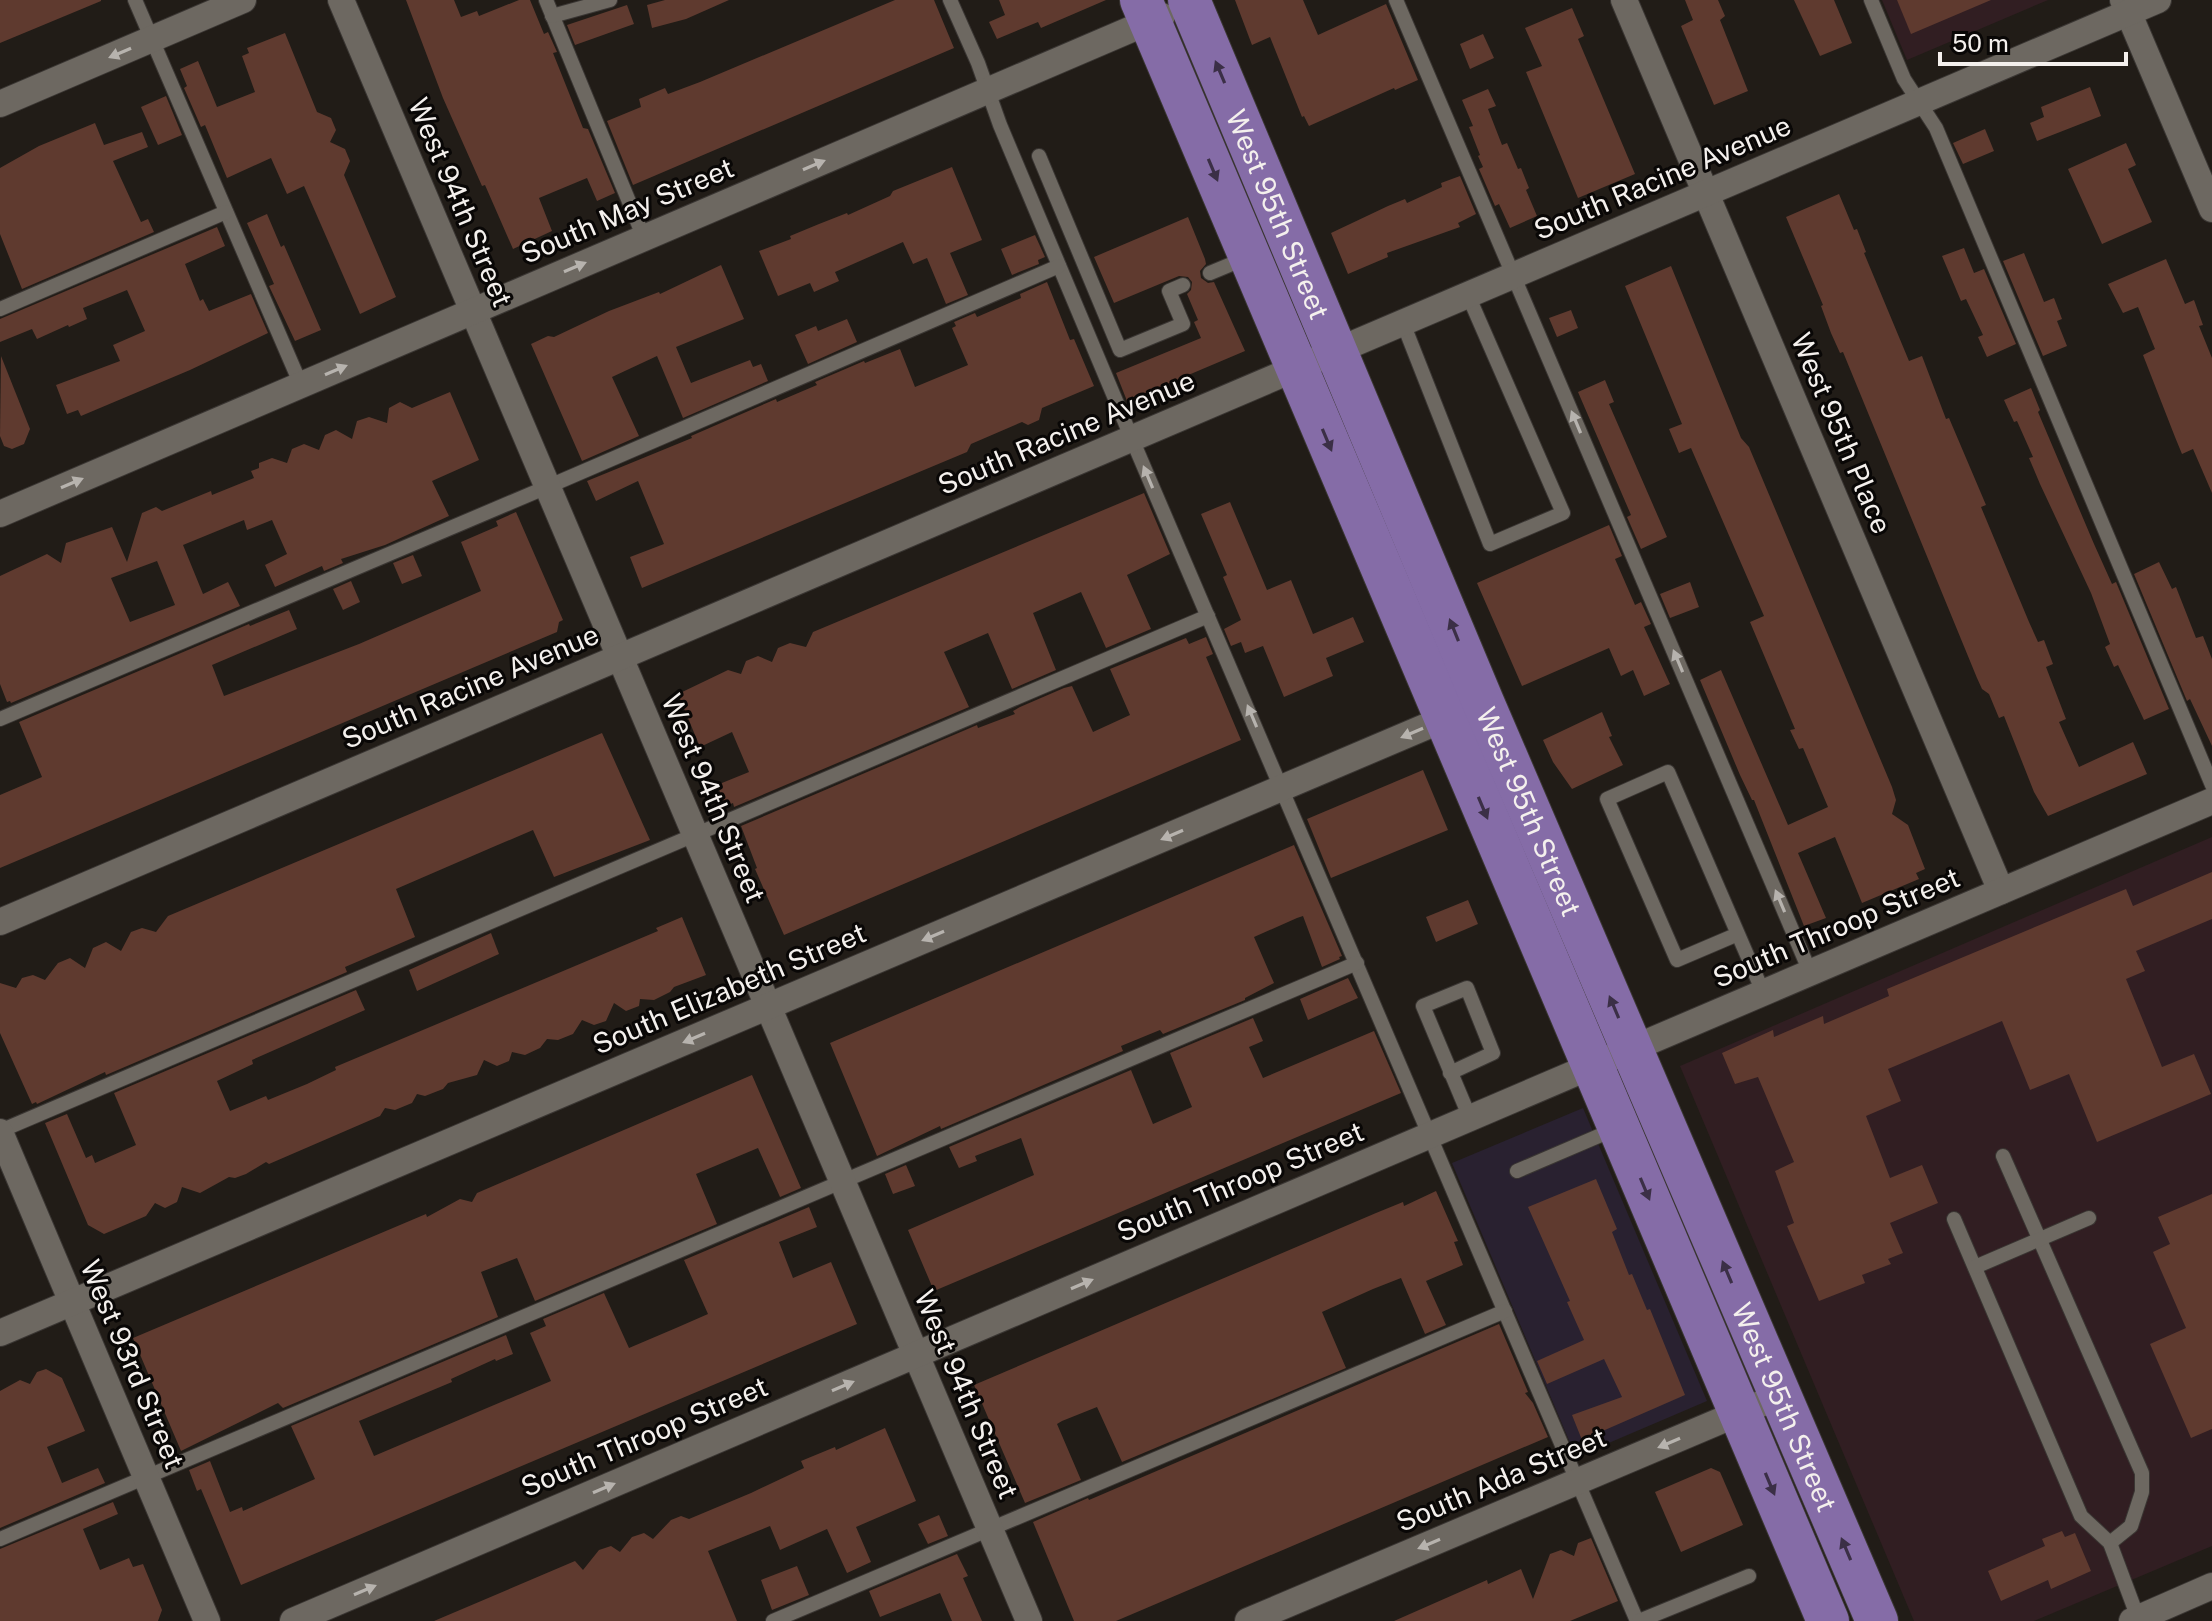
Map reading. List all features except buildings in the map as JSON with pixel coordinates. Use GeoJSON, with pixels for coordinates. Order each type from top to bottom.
{"type":"FeatureCollection","features":[{"type":"Feature","properties":{"kind":"main road","name":"West 95th Street"},"geometry":{"type":"LineString","coordinates":[[1190,2],[1483,702],[1877,1621]]}},
{"type":"Feature","properties":{"kind":"main road","name":"West 95th Street"},"geometry":{"type":"LineString","coordinates":[[1146,10],[1828,1621]]}},
{"type":"Feature","properties":{"kind":"street"},"geometry":{"type":"LineString","coordinates":[[0,104],[243,0]]}},
{"type":"Feature","properties":{"kind":"street","name":"West 94th Street"},"geometry":{"type":"LineString","coordinates":[[341,0],[1029,1621]]}},
{"type":"Feature","properties":{"kind":"street","name":"West 95th Place"},"geometry":{"type":"LineString","coordinates":[[1624,0],[2001,891]]}},
{"type":"Feature","properties":{"kind":"street","name":"South Racine Avenue"},"geometry":{"type":"LineString","coordinates":[[0,922],[1919,102],[2126,6],[2158,0]]}},
{"type":"Feature","properties":{"kind":"street","name":"South May Street"},"geometry":{"type":"LineString","coordinates":[[0,514],[988,91],[1146,10],[1190,2]]}},
{"type":"Feature","properties":{"kind":"street"},"geometry":{"type":"LineString","coordinates":[[2126,6],[2212,209]]}},
{"type":"Feature","properties":{"kind":"street","name":"South Elizabeth Street"},"geometry":{"type":"LineString","coordinates":[[0,1333],[1483,702]]}},
{"type":"Feature","properties":{"kind":"street","name":"South Throop Street"},"geometry":{"type":"LineString","coordinates":[[293,1621],[2212,801]]}},
{"type":"Feature","properties":{"kind":"street","name":"West 93rd Street"},"geometry":{"type":"LineString","coordinates":[[0,1132],[207,1621]]}},
{"type":"Feature","properties":{"kind":"street","name":"South Ada Street"},"geometry":{"type":"LineString","coordinates":[[1248,1621],[1779,1396]]}},
{"type":"Feature","properties":{"kind":"street"},"geometry":{"type":"LineString","coordinates":[[2135,1620],[2212,1586]]}},
{"type":"Feature","properties":{"kind":"lane"},"geometry":{"type":"LineString","coordinates":[[135,0],[301,385]]}},
{"type":"Feature","properties":{"kind":"lane"},"geometry":{"type":"LineString","coordinates":[[546,0],[644,238]]}},
{"type":"Feature","properties":{"kind":"lane"},"geometry":{"type":"LineString","coordinates":[[552,16],[610,0]]}},
{"type":"Feature","properties":{"kind":"lane"},"geometry":{"type":"LineString","coordinates":[[950,0],[1132,439],[1638,1621],[1749,1576]]}},
{"type":"Feature","properties":{"kind":"lane"},"geometry":{"type":"LineString","coordinates":[[1396,0],[1810,972]]}},
{"type":"Feature","properties":{"kind":"lane"},"geometry":{"type":"LineString","coordinates":[[1871,0],[1904,79],[1936,128],[2212,785]]}},
{"type":"Feature","properties":{"kind":"lane"},"geometry":{"type":"LineString","coordinates":[[1039,156],[1120,350],[1183,324],[1169,291],[1183,285]]}},
{"type":"Feature","properties":{"kind":"lane"},"geometry":{"type":"LineString","coordinates":[[0,309],[226,212]]}},
{"type":"Feature","properties":{"kind":"lane"},"geometry":{"type":"LineString","coordinates":[[1210,273],[1250,256]]}},
{"type":"Feature","properties":{"kind":"lane"},"geometry":{"type":"LineString","coordinates":[[0,719],[1059,266]]}},
{"type":"Feature","properties":{"kind":"lane"},"geometry":{"type":"LineString","coordinates":[[1403,323],[1490,544],[1563,513],[1468,295]]}},
{"type":"Feature","properties":{"kind":"lane"},"geometry":{"type":"LineString","coordinates":[[0,1132],[1208,616]]}},
{"type":"Feature","properties":{"kind":"lane"},"geometry":{"type":"LineString","coordinates":[[1738,934],[1677,960],[1607,799],[1668,772],[1738,934],[1763,992]]}},
{"type":"Feature","properties":{"kind":"lane"},"geometry":{"type":"LineString","coordinates":[[0,1539],[1357,963]]}},
{"type":"Feature","properties":{"kind":"lane"},"geometry":{"type":"LineString","coordinates":[[1450,1073],[1493,1053],[1467,988],[1423,1006],[1450,1073],[1470,1118]]}},
{"type":"Feature","properties":{"kind":"lane"},"geometry":{"type":"LineString","coordinates":[[1517,1171],[1619,1128]]}},
{"type":"Feature","properties":{"kind":"lane"},"geometry":{"type":"LineString","coordinates":[[2003,1156],[2142,1473],[2142,1492],[2131,1526],[2110,1543]]}},
{"type":"Feature","properties":{"kind":"lane"},"geometry":{"type":"LineString","coordinates":[[1975,1267],[2089,1218]]}},
{"type":"Feature","properties":{"kind":"lane"},"geometry":{"type":"LineString","coordinates":[[1954,1219],[2081,1516],[2110,1543],[2135,1620]]}},
{"type":"Feature","properties":{"kind":"lane"},"geometry":{"type":"LineString","coordinates":[[773,1621],[1505,1311]]}},
{"type":"Feature","properties":{"kind":"shaded area"},"geometry":{"type":"Polygon","coordinates":[[[1882,0],[2048,0],[1907,60],[1882,0]]]}},
{"type":"Feature","properties":{"kind":"shaded area"},"geometry":{"type":"Polygon","coordinates":[[[2212,837],[2212,1546],[2034,1621],[1914,1621],[1680,1066],[2212,837]]]}},
{"type":"Feature","properties":{"kind":"shaded area"},"geometry":{"type":"Polygon","coordinates":[[[1583,1108],[1707,1401],[1576,1457],[1452,1163],[1583,1108]]]}}]}
